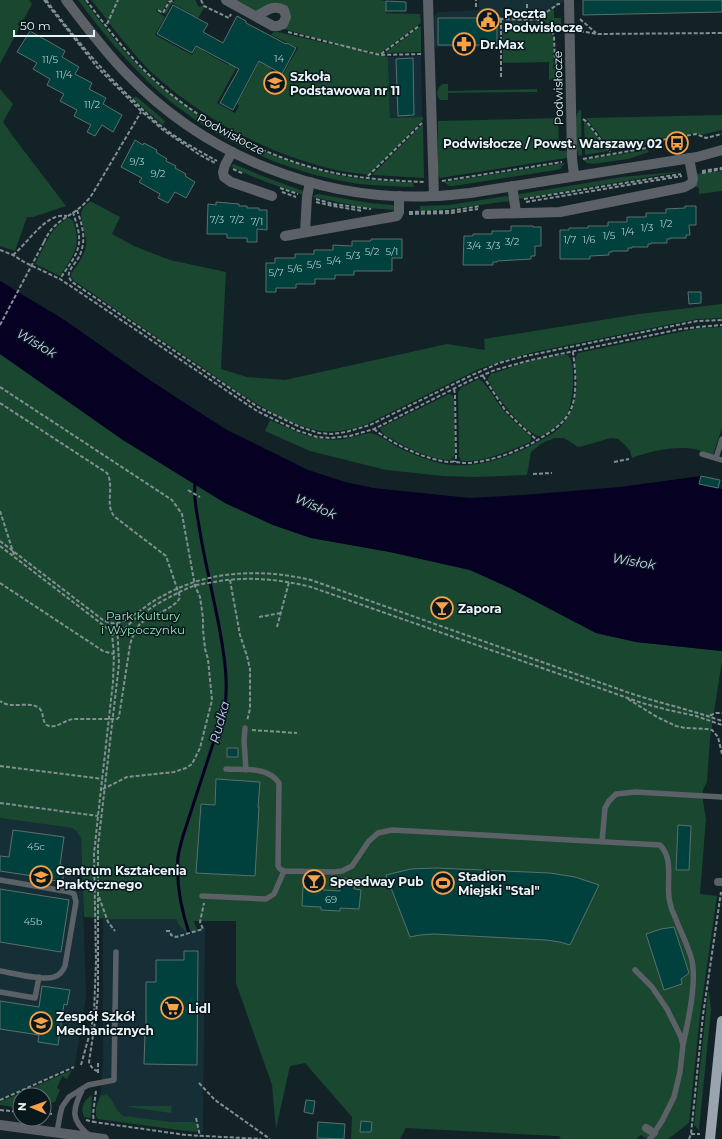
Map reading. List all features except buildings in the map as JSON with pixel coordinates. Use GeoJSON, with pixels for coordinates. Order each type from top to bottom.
{"type":"FeatureCollection","features":[{"type":"Feature","properties":{"kind":"main road"},"geometry":{"type":"LineString","coordinates":[[710,1139],[722,1021]]}},
{"type":"Feature","properties":{"kind":"street","name":"Podwisłocze"},"geometry":{"type":"LineString","coordinates":[[66,0],[100,44],[138,85],[182,122],[232,152],[258,164],[284,174],[333,188],[356,192],[399,196],[434,196],[470,193],[693,157],[722,150]]}},
{"type":"Feature","properties":{"kind":"street"},"geometry":{"type":"LineString","coordinates":[[226,0],[273,26],[280,26],[285,22],[286,14],[282,8],[274,7],[257,16]]}},
{"type":"Feature","properties":{"kind":"street"},"geometry":{"type":"LineString","coordinates":[[428,0],[434,196]]}},
{"type":"Feature","properties":{"kind":"street","name":"Podwisłocze"},"geometry":{"type":"LineString","coordinates":[[569,5],[574,175]]}},
{"type":"Feature","properties":{"kind":"street"},"geometry":{"type":"LineString","coordinates":[[232,152],[223,172],[224,177],[231,182],[277,192]]}},
{"type":"Feature","properties":{"kind":"street","name":"Podwisłocze"},"geometry":{"type":"LineString","coordinates":[[693,157],[722,156]]}},
{"type":"Feature","properties":{"kind":"street"},"geometry":{"type":"LineString","coordinates":[[486,209],[515,206],[560,212],[685,187],[692,183],[693,157]]}},
{"type":"Feature","properties":{"kind":"street"},"geometry":{"type":"LineString","coordinates":[[306,232],[307,198],[310,182]]}},
{"type":"Feature","properties":{"kind":"street"},"geometry":{"type":"LineString","coordinates":[[512,186],[515,206]]}},
{"type":"Feature","properties":{"kind":"street"},"geometry":{"type":"LineString","coordinates":[[285,236],[393,218],[398,216],[399,196]]}},
{"type":"Feature","properties":{"kind":"street"},"geometry":{"type":"LineString","coordinates":[[0,1125],[57,1136],[93,1137],[104,1139]]}},
{"type":"Feature","properties":{"kind":"street"},"geometry":{"type":"LineString","coordinates":[[646,1128],[652,1136]]}},
{"type":"Feature","properties":{"kind":"lane"},"geometry":{"type":"LineString","coordinates":[[702,454],[719,459],[722,439]]}},
{"type":"Feature","properties":{"kind":"lane"},"geometry":{"type":"LineString","coordinates":[[245,728],[244,741],[246,770]]}},
{"type":"Feature","properties":{"kind":"lane"},"geometry":{"type":"LineString","coordinates":[[226,770],[260,771],[270,774],[279,782],[278,866],[284,871],[342,871],[352,866],[369,840],[378,833],[392,830],[660,845],[664,849],[669,863],[670,904],[691,956],[693,980],[680,1072],[674,1097],[662,1121],[652,1136]]}},
{"type":"Feature","properties":{"kind":"lane"},"geometry":{"type":"LineString","coordinates":[[602,842],[605,808],[608,801],[616,794],[636,792],[722,798]]}},
{"type":"Feature","properties":{"kind":"lane"},"geometry":{"type":"LineString","coordinates":[[204,896],[266,899],[274,894],[284,871]]}},
{"type":"Feature","properties":{"kind":"lane"},"geometry":{"type":"LineString","coordinates":[[0,880],[70,892],[74,894],[76,902],[64,970],[54,977],[48,978],[0,971]]}},
{"type":"Feature","properties":{"kind":"lane"},"geometry":{"type":"LineString","coordinates":[[57,1136],[62,1108],[69,1098],[88,1085],[114,1080],[116,952]]}},
{"type":"Feature","properties":{"kind":"lane"},"geometry":{"type":"LineString","coordinates":[[635,970],[652,987],[667,1009],[681,1037],[683,1045]]}},
{"type":"Feature","properties":{"kind":"lane"},"geometry":{"type":"LineString","coordinates":[[0,992],[35,998],[38,977]]}},
{"type":"Feature","properties":{"kind":"lane"},"geometry":{"type":"LineString","coordinates":[[83,1088],[74,1109],[75,1117],[79,1125],[93,1137]]}},
{"type":"Feature","properties":{"kind":"path"},"geometry":{"type":"LineString","coordinates":[[45,0],[98,65],[142,110],[164,128],[202,153],[225,167],[247,177]]}},
{"type":"Feature","properties":{"kind":"path"},"geometry":{"type":"LineString","coordinates":[[86,0],[114,37],[148,73],[199,115],[239,139],[285,158],[314,168],[340,174],[390,180],[433,182],[573,161],[647,148],[655,140],[696,134],[706,138],[722,134]]}},
{"type":"Feature","properties":{"kind":"path"},"geometry":{"type":"LineString","coordinates":[[107,24],[118,0]]}},
{"type":"Feature","properties":{"kind":"path"},"geometry":{"type":"LineString","coordinates":[[158,10],[163,13],[169,2],[174,0]]}},
{"type":"Feature","properties":{"kind":"path"},"geometry":{"type":"LineString","coordinates":[[476,0],[476,7]]}},
{"type":"Feature","properties":{"kind":"path"},"geometry":{"type":"LineString","coordinates":[[527,2],[527,20]]}},
{"type":"Feature","properties":{"kind":"path"},"geometry":{"type":"LineString","coordinates":[[491,10],[501,19],[527,20],[538,19],[558,4],[569,5],[581,20],[597,34]]}},
{"type":"Feature","properties":{"kind":"path"},"geometry":{"type":"LineString","coordinates":[[500,77],[501,19]]}},
{"type":"Feature","properties":{"kind":"path"},"geometry":{"type":"LineString","coordinates":[[538,19],[552,31],[554,36],[555,67],[571,83]]}},
{"type":"Feature","properties":{"kind":"path"},"geometry":{"type":"LineString","coordinates":[[380,55],[421,25],[429,24]]}},
{"type":"Feature","properties":{"kind":"path"},"geometry":{"type":"LineString","coordinates":[[273,26],[281,31],[380,55],[430,54]]}},
{"type":"Feature","properties":{"kind":"path"},"geometry":{"type":"LineString","coordinates":[[552,31],[570,30],[597,34],[722,33]]}},
{"type":"Feature","properties":{"kind":"path"},"geometry":{"type":"LineString","coordinates":[[0,325],[48,233],[56,224],[86,202],[93,193],[142,110]]}},
{"type":"Feature","properties":{"kind":"path"},"geometry":{"type":"LineString","coordinates":[[368,176],[431,114]]}},
{"type":"Feature","properties":{"kind":"path"},"geometry":{"type":"LineString","coordinates":[[583,119],[610,152]]}},
{"type":"Feature","properties":{"kind":"path"},"geometry":{"type":"LineString","coordinates":[[515,206],[692,173],[722,169]]}},
{"type":"Feature","properties":{"kind":"path"},"geometry":{"type":"LineString","coordinates":[[277,192],[307,198],[333,206],[372,211]]}},
{"type":"Feature","properties":{"kind":"path"},"geometry":{"type":"LineString","coordinates":[[398,213],[450,213],[486,209]]}},
{"type":"Feature","properties":{"kind":"path"},"geometry":{"type":"LineString","coordinates":[[77,210],[84,236],[83,246],[79,258],[69,274],[69,278],[72,282],[258,407],[300,427],[319,433],[339,433],[361,429],[485,369],[521,357],[697,321],[722,320]]}},
{"type":"Feature","properties":{"kind":"path"},"geometry":{"type":"LineString","coordinates":[[60,279],[75,256],[79,245],[79,235],[73,212]]}},
{"type":"Feature","properties":{"kind":"path"},"geometry":{"type":"LineString","coordinates":[[14,255],[45,223],[55,217],[62,215],[67,216]]}},
{"type":"Feature","properties":{"kind":"path"},"geometry":{"type":"LineString","coordinates":[[0,250],[14,255],[24,262],[60,279],[250,407],[303,433],[326,438],[350,436],[374,430],[454,389],[512,365],[681,329],[722,326]]}},
{"type":"Feature","properties":{"kind":"path"},"geometry":{"type":"LineString","coordinates":[[374,430],[392,442],[419,455],[448,462],[469,463],[505,455],[547,435],[563,422],[571,408],[574,398],[575,378],[572,352]]}},
{"type":"Feature","properties":{"kind":"path"},"geometry":{"type":"LineString","coordinates":[[483,376],[505,410],[537,440]]}},
{"type":"Feature","properties":{"kind":"path"},"geometry":{"type":"LineString","coordinates":[[0,387],[172,500],[182,514],[194,582],[200,597],[204,618],[202,630],[204,649],[208,659],[212,700],[200,748],[192,764],[186,768],[174,772],[127,776],[101,790]]}},
{"type":"Feature","properties":{"kind":"path"},"geometry":{"type":"LineString","coordinates":[[454,389],[456,394],[455,462]]}},
{"type":"Feature","properties":{"kind":"path"},"geometry":{"type":"LineString","coordinates":[[0,403],[108,473],[111,485],[110,507],[112,514],[166,556],[180,597],[177,602],[140,624],[133,636],[130,645],[119,717],[117,719],[68,720],[58,725],[49,726],[44,722],[42,711],[33,705],[8,705],[0,701]]}},
{"type":"Feature","properties":{"kind":"path"},"geometry":{"type":"LineString","coordinates":[[614,462],[629,459]]}},
{"type":"Feature","properties":{"kind":"path"},"geometry":{"type":"LineString","coordinates":[[533,474],[552,473]]}},
{"type":"Feature","properties":{"kind":"path"},"geometry":{"type":"LineString","coordinates":[[188,490],[200,497]]}},
{"type":"Feature","properties":{"kind":"path"},"geometry":{"type":"LineString","coordinates":[[0,511],[15,558]]}},
{"type":"Feature","properties":{"kind":"path"},"geometry":{"type":"LineString","coordinates":[[0,541],[102,620],[111,623],[117,623],[131,617],[141,609],[177,589],[198,580],[246,573],[283,575],[311,580],[621,690],[722,721]]}},
{"type":"Feature","properties":{"kind":"path"},"geometry":{"type":"LineString","coordinates":[[0,546],[112,634],[114,654],[111,720],[98,846],[98,992],[89,1062],[90,1067],[98,1071],[98,1061]]}},
{"type":"Feature","properties":{"kind":"path"},"geometry":{"type":"LineString","coordinates":[[112,634],[124,630],[144,612],[179,593],[198,585],[221,580],[252,578],[289,582],[311,586],[625,697],[668,710],[696,716],[722,725]]}},
{"type":"Feature","properties":{"kind":"path"},"geometry":{"type":"LineString","coordinates":[[230,580],[240,635],[250,669],[250,709],[245,728],[297,734]]}},
{"type":"Feature","properties":{"kind":"path"},"geometry":{"type":"LineString","coordinates":[[277,627],[289,582]]}},
{"type":"Feature","properties":{"kind":"path"},"geometry":{"type":"LineString","coordinates":[[0,583],[103,651],[114,654]]}},
{"type":"Feature","properties":{"kind":"path"},"geometry":{"type":"LineString","coordinates":[[259,618],[281,613]]}},
{"type":"Feature","properties":{"kind":"path"},"geometry":{"type":"LineString","coordinates":[[80,1065],[91,1029],[94,1013],[96,961],[94,854],[101,790],[119,664],[117,623]]}},
{"type":"Feature","properties":{"kind":"path"},"geometry":{"type":"LineString","coordinates":[[621,690],[625,697],[633,703],[676,726],[712,730],[718,737],[722,754]]}},
{"type":"Feature","properties":{"kind":"path"},"geometry":{"type":"LineString","coordinates":[[709,720],[711,715],[716,713],[722,714]]}},
{"type":"Feature","properties":{"kind":"path"},"geometry":{"type":"LineString","coordinates":[[0,766],[103,780]]}},
{"type":"Feature","properties":{"kind":"path"},"geometry":{"type":"LineString","coordinates":[[0,802],[98,816]]}},
{"type":"Feature","properties":{"kind":"path"},"geometry":{"type":"LineString","coordinates":[[688,1139],[691,1134],[703,1015],[719,908],[720,882]]}},
{"type":"Feature","properties":{"kind":"path"},"geometry":{"type":"LineString","coordinates":[[95,888],[108,922],[115,932]]}},
{"type":"Feature","properties":{"kind":"path"},"geometry":{"type":"LineString","coordinates":[[166,931],[170,931],[173,936],[176,937],[203,929],[200,922],[204,896]]}},
{"type":"Feature","properties":{"kind":"path"},"geometry":{"type":"LineString","coordinates":[[0,1100],[74,1067]]}},
{"type":"Feature","properties":{"kind":"path"},"geometry":{"type":"LineString","coordinates":[[199,1083],[215,1100],[270,1139]]}},
{"type":"Feature","properties":{"kind":"path"},"geometry":{"type":"LineString","coordinates":[[94,1122],[93,1114],[96,1091]]}},
{"type":"Feature","properties":{"kind":"path"},"geometry":{"type":"LineString","coordinates":[[0,1110],[12,1111]]}},
{"type":"Feature","properties":{"kind":"path"},"geometry":{"type":"LineString","coordinates":[[81,1118],[94,1122],[200,1136],[261,1139]]}},
{"type":"Feature","properties":{"kind":"path"},"geometry":{"type":"LineString","coordinates":[[196,1118],[200,1136]]}},
{"type":"Feature","properties":{"kind":"path"},"geometry":{"type":"LineString","coordinates":[[691,1134],[698,1134]]}},
{"type":"Feature","properties":{"kind":"shaded area"},"geometry":{"type":"Polygon","coordinates":[[[479,0],[565,1],[541,18],[537,23],[503,22],[503,47],[435,47],[435,15],[438,12],[479,10],[479,0]]]}},
{"type":"Feature","properties":{"kind":"shaded area"},"geometry":{"type":"Polygon","coordinates":[[[421,56],[422,117],[390,118],[388,57],[421,56]]]}},
{"type":"Feature","properties":{"kind":"shaded area"},"geometry":{"type":"Polygon","coordinates":[[[0,818],[72,828],[81,838],[86,996],[75,1065],[26,1087],[12,1087],[12,1094],[0,1099],[0,818]]]}},
{"type":"Feature","properties":{"kind":"shaded area"},"geometry":{"type":"Polygon","coordinates":[[[103,919],[177,919],[187,933],[205,927],[203,1132],[98,1119],[96,1116],[96,1107],[101,1094],[103,1058],[103,919]]]}},
{"type":"Feature","properties":{"kind":"green space"},"geometry":{"type":"Polygon","coordinates":[[[0,0],[29,0],[32,4],[0,64],[0,0]]]}},
{"type":"Feature","properties":{"kind":"green space"},"geometry":{"type":"Polygon","coordinates":[[[78,0],[84,0],[128,55],[164,90],[207,121],[230,135],[254,147],[303,166],[350,177],[413,183],[414,187],[353,183],[300,171],[249,150],[225,138],[201,124],[158,91],[136,70],[78,0]]]}},
{"type":"Feature","properties":{"kind":"green space","name":"Szkoła Podstawowa nr 11"},"geometry":{"type":"Polygon","coordinates":[[[91,0],[171,0],[168,1],[163,11],[157,9],[156,11],[165,17],[155,35],[192,55],[201,39],[208,42],[203,51],[228,65],[233,57],[240,61],[217,103],[235,113],[239,106],[237,104],[262,57],[274,63],[271,70],[282,76],[298,48],[271,35],[274,31],[338,46],[338,44],[280,28],[288,12],[257,12],[231,0],[386,1],[386,13],[420,14],[421,23],[379,54],[364,50],[364,52],[388,57],[390,118],[423,117],[423,120],[368,175],[341,171],[289,156],[239,134],[192,105],[171,89],[150,71],[139,59],[91,0]]]}},
{"type":"Feature","properties":{"kind":"green space"},"geometry":{"type":"Polygon","coordinates":[[[176,0],[195,0],[199,7],[202,6],[204,8],[198,18],[172,3],[166,14],[164,13],[169,3],[176,0]]]}},
{"type":"Feature","properties":{"kind":"green space"},"geometry":{"type":"Polygon","coordinates":[[[554,8],[554,18],[561,18],[561,29],[552,29],[541,18],[554,8]]]}},
{"type":"Feature","properties":{"kind":"green space"},"geometry":{"type":"Polygon","coordinates":[[[538,21],[551,32],[553,36],[553,68],[561,75],[555,79],[549,80],[549,62],[503,63],[503,22],[537,23],[538,21]]]}},
{"type":"Feature","properties":{"kind":"green space"},"geometry":{"type":"Polygon","coordinates":[[[421,26],[421,52],[385,53],[421,26]]]}},
{"type":"Feature","properties":{"kind":"green space"},"geometry":{"type":"Polygon","coordinates":[[[442,84],[448,84],[448,91],[537,89],[537,92],[448,93],[448,100],[440,100],[437,92],[442,84]]]}},
{"type":"Feature","properties":{"kind":"green space"},"geometry":{"type":"Polygon","coordinates":[[[0,89],[13,104],[3,122],[66,206],[33,217],[27,217],[15,251],[0,246],[0,89]]]}},
{"type":"Feature","properties":{"kind":"green space"},"geometry":{"type":"Polygon","coordinates":[[[137,97],[165,121],[163,125],[132,98],[137,97]]]}},
{"type":"Feature","properties":{"kind":"green space"},"geometry":{"type":"Polygon","coordinates":[[[579,110],[581,110],[582,155],[579,156],[576,146],[575,133],[576,119],[579,110]]]}},
{"type":"Feature","properties":{"kind":"green space"},"geometry":{"type":"Polygon","coordinates":[[[722,115],[722,130],[701,135],[695,133],[655,139],[646,145],[611,150],[586,118],[722,115]]]}},
{"type":"Feature","properties":{"kind":"green space"},"geometry":{"type":"Polygon","coordinates":[[[558,118],[559,151],[567,151],[567,158],[440,178],[438,175],[438,121],[558,118]]]}},
{"type":"Feature","properties":{"kind":"green space"},"geometry":{"type":"Polygon","coordinates":[[[584,121],[587,123],[608,151],[585,155],[584,121]]]}},
{"type":"Feature","properties":{"kind":"green space"},"geometry":{"type":"Polygon","coordinates":[[[423,124],[424,178],[372,175],[423,124]]]}},
{"type":"Feature","properties":{"kind":"green space"},"geometry":{"type":"Polygon","coordinates":[[[648,150],[649,152],[628,159],[593,164],[587,163],[583,160],[648,150]]]}},
{"type":"Feature","properties":{"kind":"green space"},"geometry":{"type":"Polygon","coordinates":[[[565,163],[560,169],[556,170],[453,186],[449,186],[444,182],[565,163]]]}},
{"type":"Feature","properties":{"kind":"green space"},"geometry":{"type":"Polygon","coordinates":[[[234,164],[303,191],[304,195],[266,182],[230,166],[234,164]]]}},
{"type":"Feature","properties":{"kind":"green space"},"geometry":{"type":"Polygon","coordinates":[[[685,171],[518,199],[518,195],[520,194],[622,177],[685,171]]]}},
{"type":"Feature","properties":{"kind":"green space"},"geometry":{"type":"Polygon","coordinates":[[[722,171],[722,191],[699,194],[699,188],[696,187],[695,174],[722,171]]]}},
{"type":"Feature","properties":{"kind":"green space"},"geometry":{"type":"Polygon","coordinates":[[[318,194],[370,203],[393,205],[395,206],[396,210],[366,208],[312,197],[318,194]]]}},
{"type":"Feature","properties":{"kind":"green space"},"geometry":{"type":"Polygon","coordinates":[[[506,196],[509,197],[510,201],[449,209],[420,211],[420,206],[449,205],[506,196]]]}},
{"type":"Feature","properties":{"kind":"green space"},"geometry":{"type":"Polygon","coordinates":[[[90,201],[120,217],[112,234],[134,246],[170,260],[226,272],[221,369],[247,377],[285,380],[447,344],[485,350],[484,339],[639,314],[722,304],[722,318],[698,319],[534,352],[508,359],[479,369],[367,424],[342,431],[329,432],[316,430],[288,421],[260,406],[73,280],[71,274],[82,257],[86,246],[86,237],[81,211],[90,201]]]}},
{"type":"Feature","properties":{"kind":"green space"},"geometry":{"type":"Polygon","coordinates":[[[68,218],[74,222],[77,241],[74,253],[60,276],[35,264],[50,235],[57,226],[68,218]]]}},
{"type":"Feature","properties":{"kind":"green space"},"geometry":{"type":"Polygon","coordinates":[[[722,327],[722,428],[713,455],[694,449],[678,448],[655,451],[632,458],[630,451],[618,439],[611,438],[578,447],[564,438],[555,438],[542,443],[531,452],[527,475],[474,477],[443,476],[386,470],[310,451],[265,431],[270,420],[315,438],[334,440],[371,433],[383,438],[401,449],[435,462],[448,465],[462,465],[489,462],[528,447],[552,434],[562,426],[571,412],[574,402],[577,383],[575,359],[578,353],[699,328],[722,327]]]}},
{"type":"Feature","properties":{"kind":"green space","name":"Park Kultury i Wypoczynku"},"geometry":{"type":"Polygon","coordinates":[[[0,354],[123,440],[225,503],[273,525],[311,538],[390,552],[470,570],[510,588],[596,633],[636,642],[722,651],[722,661],[710,738],[707,782],[703,790],[706,819],[700,894],[717,896],[700,1015],[689,1123],[668,1139],[647,1139],[641,1135],[636,1139],[561,1139],[559,1136],[406,1128],[400,1139],[351,1139],[352,1117],[305,1063],[290,1066],[276,1129],[272,1085],[236,983],[236,921],[194,921],[197,930],[187,933],[178,924],[177,919],[111,919],[84,917],[81,838],[76,831],[72,828],[0,818],[0,354]]]}},
{"type":"Feature","properties":{"kind":"green space"},"geometry":{"type":"Polygon","coordinates":[[[565,354],[571,359],[573,372],[570,407],[560,424],[544,434],[537,436],[527,429],[510,412],[492,388],[488,378],[491,374],[530,361],[565,354]]]}},
{"type":"Feature","properties":{"kind":"green space"},"geometry":{"type":"Polygon","coordinates":[[[479,379],[486,385],[507,415],[531,437],[531,440],[530,442],[496,456],[478,460],[461,461],[459,456],[458,392],[462,387],[479,379]]]}},
{"type":"Feature","properties":{"kind":"green space"},"geometry":{"type":"Polygon","coordinates":[[[449,394],[454,398],[455,455],[451,460],[443,460],[425,455],[383,434],[380,429],[382,427],[449,394]]]}},
{"type":"Feature","properties":{"kind":"green space"},"geometry":{"type":"Polygon","coordinates":[[[708,992],[711,1010],[699,1130],[694,1125],[708,992]]]}},
{"type":"Feature","properties":{"kind":"green space"},"geometry":{"type":"Polygon","coordinates":[[[72,1070],[67,1079],[62,1076],[57,1088],[60,1090],[55,1102],[52,1102],[52,1087],[34,1087],[72,1070]]]}},
{"type":"Feature","properties":{"kind":"green space"},"geometry":{"type":"Polygon","coordinates":[[[101,1094],[104,1096],[106,1094],[109,1096],[118,1111],[123,1116],[172,1122],[196,1122],[198,1132],[98,1119],[96,1116],[96,1107],[101,1094]]]}},
{"type":"Feature","properties":{"kind":"green space"},"geometry":{"type":"Polygon","coordinates":[[[92,1095],[91,1118],[84,1117],[82,1110],[84,1104],[92,1095]]]}},
{"type":"Feature","properties":{"kind":"green space"},"geometry":{"type":"Polygon","coordinates":[[[12,1097],[12,1107],[0,1105],[0,1102],[12,1097]]]}},
{"type":"Feature","properties":{"kind":"green space"},"geometry":{"type":"Polygon","coordinates":[[[129,1106],[172,1106],[171,1113],[129,1106]]]}},
{"type":"Feature","properties":{"kind":"water","name":"Wisłok"},"geometry":{"type":"Polygon","coordinates":[[[0,281],[66,321],[151,381],[227,430],[308,470],[345,482],[373,488],[470,498],[620,487],[701,476],[700,484],[722,489],[722,651],[636,642],[596,633],[510,588],[470,570],[390,552],[311,538],[273,525],[225,503],[123,440],[0,354],[0,281]]]}},
{"type":"Feature","properties":{"kind":"waterway","name":"Rudka"},"geometry":{"type":"LineString","coordinates":[[189,933],[180,895],[178,876],[179,849],[225,707],[226,689],[226,672],[216,611],[202,545],[197,514],[195,484]]}},
{"type":"Feature","properties":{"kind":"place","name":"Poczta Podwisłocze"},"geometry":{"type":"Point","coordinates":[488,20]}},
{"type":"Feature","properties":{"kind":"place","name":"Dr.Max"},"geometry":{"type":"Point","coordinates":[464,44]}},
{"type":"Feature","properties":{"kind":"place","name":"Szkoła Podstawowa nr 11"},"geometry":{"type":"Point","coordinates":[275,83]}},
{"type":"Feature","properties":{"kind":"place","name":"Podwisłocze / Powst. Warszawy 02"},"geometry":{"type":"Point","coordinates":[677,143]}},
{"type":"Feature","properties":{"kind":"place","name":"Zapora"},"geometry":{"type":"Point","coordinates":[442,608]}},
{"type":"Feature","properties":{"kind":"place","name":"Centrum Kształcenia Praktycznego"},"geometry":{"type":"Point","coordinates":[41,877]}},
{"type":"Feature","properties":{"kind":"place","name":"Speedway Pub"},"geometry":{"type":"Point","coordinates":[314,881]}},
{"type":"Feature","properties":{"kind":"place","name":"Stadion Miejski \"Stal\""},"geometry":{"type":"Point","coordinates":[443,883]}},
{"type":"Feature","properties":{"kind":"place","name":"Lidl"},"geometry":{"type":"Point","coordinates":[172,1008]}},
{"type":"Feature","properties":{"kind":"place","name":"Zespół Szkół Mechanicznych"},"geometry":{"type":"Point","coordinates":[41,1023]}}]}
